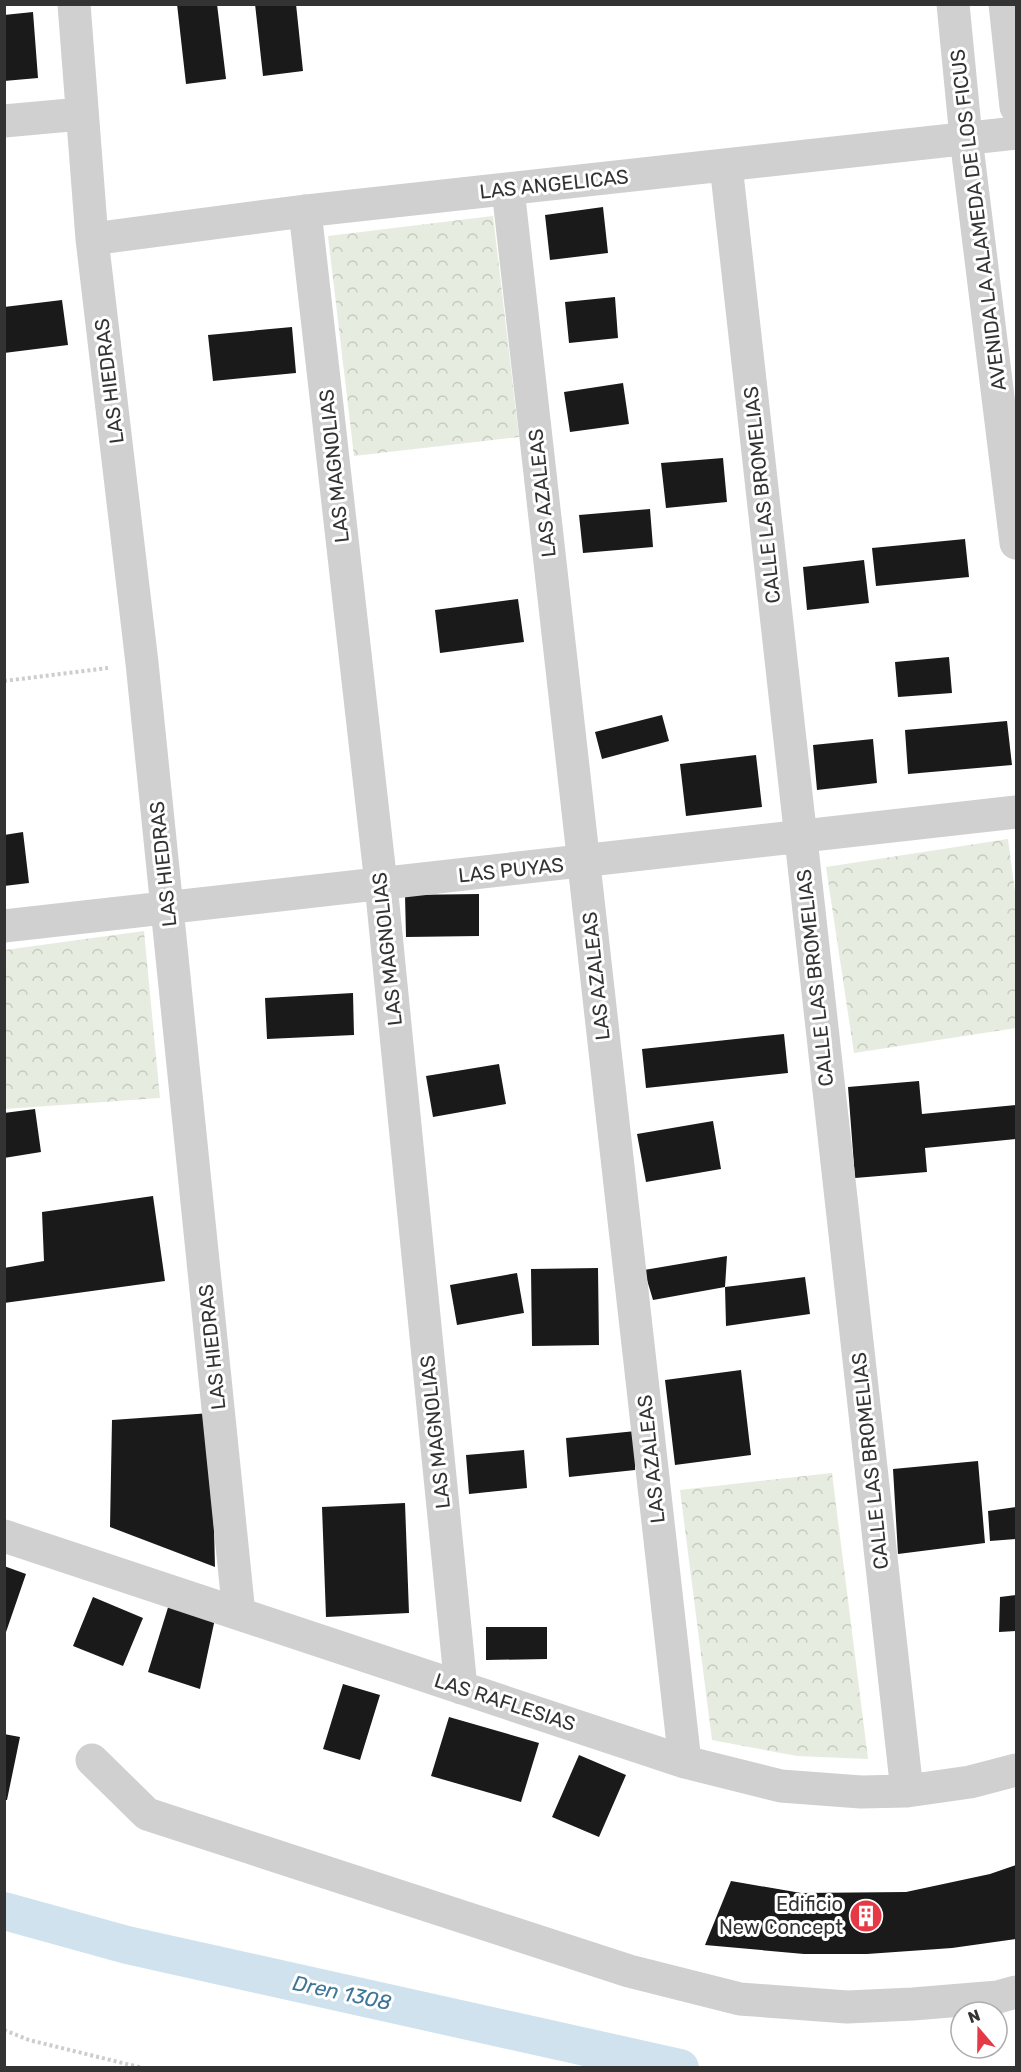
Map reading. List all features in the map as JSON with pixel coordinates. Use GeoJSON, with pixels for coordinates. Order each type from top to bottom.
{"type":"FeatureCollection","features":[{"type":"Feature","properties":{"kind":"street","name":"LAS HIEDRAS"},"geometry":{"type":"LineString","coordinates":[[74,4],[92,239],[142,663],[239,1614]]}},
{"type":"Feature","properties":{"kind":"street","name":"AVENIDA LA ALAMEDA DE LOS FICUS"},"geometry":{"type":"LineString","coordinates":[[953,4],[966,138],[1017,543]]}},
{"type":"Feature","properties":{"kind":"street"},"geometry":{"type":"LineString","coordinates":[[1005,4],[1017,107]]}},
{"type":"Feature","properties":{"kind":"street"},"geometry":{"type":"LineString","coordinates":[[4,121],[81,114]]}},
{"type":"Feature","properties":{"kind":"street","name":"LAS ANGELICAS"},"geometry":{"type":"LineString","coordinates":[[92,239],[305,211],[1017,133]]}},
{"type":"Feature","properties":{"kind":"street","name":"CALLE LAS BROMELIAS"},"geometry":{"type":"LineString","coordinates":[[726,165],[799,837],[908,1791]]}},
{"type":"Feature","properties":{"kind":"street","name":"LAS AZALEAS"},"geometry":{"type":"LineString","coordinates":[[508,189],[685,1762]]}},
{"type":"Feature","properties":{"kind":"street","name":"LAS MAGNOLIAS"},"geometry":{"type":"LineString","coordinates":[[305,211],[381,885],[460,1688]]}},
{"type":"Feature","properties":{"kind":"street","name":"LAS PUYAS"},"geometry":{"type":"LineString","coordinates":[[4,926],[1017,812]]}},
{"type":"Feature","properties":{"kind":"street","name":"LAS RAFLESIAS"},"geometry":{"type":"LineString","coordinates":[[4,1536],[685,1762],[781,1786],[861,1792],[908,1791],[970,1782],[1017,1770]]}},
{"type":"Feature","properties":{"kind":"street"},"geometry":{"type":"LineString","coordinates":[[92,1760],[147,1814],[629,1971],[740,1999],[847,2007],[998,1997],[1017,1992]]}},
{"type":"Feature","properties":{"kind":"path"},"geometry":{"type":"LineString","coordinates":[[4,681],[142,663]]}},
{"type":"Feature","properties":{"kind":"path"},"geometry":{"type":"LineString","coordinates":[[4,2030],[29,2040],[144,2067]]}},
{"type":"Feature","properties":{"kind":"green space"},"geometry":{"type":"Polygon","coordinates":[[[493,216],[519,437],[354,456],[328,236],[493,216]]]}},
{"type":"Feature","properties":{"kind":"green space"},"geometry":{"type":"Polygon","coordinates":[[[1008,839],[1016,900],[1016,1028],[854,1053],[826,867],[1008,839]]]}},
{"type":"Feature","properties":{"kind":"green space"},"geometry":{"type":"Polygon","coordinates":[[[144,931],[160,1098],[5,1109],[5,950],[144,931]]]}},
{"type":"Feature","properties":{"kind":"green space"},"geometry":{"type":"Polygon","coordinates":[[[832,1473],[868,1759],[797,1756],[712,1740],[680,1490],[832,1473]]]}},
{"type":"Feature","properties":{"kind":"building"},"geometry":{"type":"Polygon","coordinates":[[[177,4],[217,4],[226,79],[186,84],[177,4]]]}},
{"type":"Feature","properties":{"kind":"building"},"geometry":{"type":"Polygon","coordinates":[[[255,4],[296,4],[303,71],[263,76],[255,4]]]}},
{"type":"Feature","properties":{"kind":"building"},"geometry":{"type":"Polygon","coordinates":[[[33,12],[38,78],[4,81],[4,15],[33,12]]]}},
{"type":"Feature","properties":{"kind":"building"},"geometry":{"type":"Polygon","coordinates":[[[603,207],[608,253],[550,260],[545,215],[603,207]]]}},
{"type":"Feature","properties":{"kind":"building"},"geometry":{"type":"Polygon","coordinates":[[[615,297],[618,338],[569,343],[565,302],[615,297]]]}},
{"type":"Feature","properties":{"kind":"building"},"geometry":{"type":"Polygon","coordinates":[[[62,300],[68,345],[4,353],[4,307],[62,300]]]}},
{"type":"Feature","properties":{"kind":"building"},"geometry":{"type":"Polygon","coordinates":[[[292,327],[296,373],[213,381],[208,335],[292,327]]]}},
{"type":"Feature","properties":{"kind":"building"},"geometry":{"type":"Polygon","coordinates":[[[623,383],[629,424],[570,432],[564,392],[623,383]]]}},
{"type":"Feature","properties":{"kind":"building"},"geometry":{"type":"Polygon","coordinates":[[[723,458],[727,502],[666,508],[661,463],[723,458]]]}},
{"type":"Feature","properties":{"kind":"building"},"geometry":{"type":"Polygon","coordinates":[[[650,509],[653,547],[583,553],[579,515],[650,509]]]}},
{"type":"Feature","properties":{"kind":"building"},"geometry":{"type":"Polygon","coordinates":[[[965,539],[969,577],[876,586],[872,548],[965,539]]]}},
{"type":"Feature","properties":{"kind":"building"},"geometry":{"type":"Polygon","coordinates":[[[864,560],[869,603],[807,610],[803,567],[864,560]]]}},
{"type":"Feature","properties":{"kind":"building"},"geometry":{"type":"Polygon","coordinates":[[[518,599],[524,642],[440,653],[435,610],[518,599]]]}},
{"type":"Feature","properties":{"kind":"building"},"geometry":{"type":"Polygon","coordinates":[[[949,657],[952,693],[898,697],[895,662],[949,657]]]}},
{"type":"Feature","properties":{"kind":"building"},"geometry":{"type":"Polygon","coordinates":[[[662,715],[669,741],[602,759],[595,732],[662,715]]]}},
{"type":"Feature","properties":{"kind":"building"},"geometry":{"type":"Polygon","coordinates":[[[1007,721],[1012,765],[908,774],[905,730],[1007,721]]]}},
{"type":"Feature","properties":{"kind":"building"},"geometry":{"type":"Polygon","coordinates":[[[873,739],[877,783],[817,790],[813,745],[873,739]]]}},
{"type":"Feature","properties":{"kind":"building"},"geometry":{"type":"Polygon","coordinates":[[[756,755],[762,807],[686,816],[680,764],[756,755]]]}},
{"type":"Feature","properties":{"kind":"building"},"geometry":{"type":"Polygon","coordinates":[[[23,832],[29,883],[4,886],[4,835],[23,832]]]}},
{"type":"Feature","properties":{"kind":"building"},"geometry":{"type":"Polygon","coordinates":[[[479,894],[479,936],[406,937],[405,895],[479,894]]]}},
{"type":"Feature","properties":{"kind":"building"},"geometry":{"type":"Polygon","coordinates":[[[353,993],[354,1035],[267,1039],[265,998],[353,993]]]}},
{"type":"Feature","properties":{"kind":"building"},"geometry":{"type":"Polygon","coordinates":[[[784,1034],[788,1073],[646,1088],[642,1049],[784,1034]]]}},
{"type":"Feature","properties":{"kind":"building"},"geometry":{"type":"Polygon","coordinates":[[[499,1064],[506,1104],[433,1117],[426,1076],[499,1064]]]}},
{"type":"Feature","properties":{"kind":"building"},"geometry":{"type":"Polygon","coordinates":[[[919,1081],[922,1114],[1016,1105],[1016,1139],[925,1148],[927,1172],[855,1178],[848,1087],[919,1081]]]}},
{"type":"Feature","properties":{"kind":"building"},"geometry":{"type":"Polygon","coordinates":[[[35,1109],[41,1152],[4,1158],[4,1113],[35,1109]]]}},
{"type":"Feature","properties":{"kind":"building"},"geometry":{"type":"Polygon","coordinates":[[[713,1121],[721,1169],[646,1182],[637,1134],[713,1121]]]}},
{"type":"Feature","properties":{"kind":"building"},"geometry":{"type":"Polygon","coordinates":[[[153,1196],[165,1281],[4,1303],[4,1268],[44,1261],[42,1212],[153,1196]]]}},
{"type":"Feature","properties":{"kind":"building"},"geometry":{"type":"Polygon","coordinates":[[[727,1256],[725,1287],[653,1300],[644,1270],[727,1256]]]}},
{"type":"Feature","properties":{"kind":"building"},"geometry":{"type":"Polygon","coordinates":[[[598,1268],[599,1345],[532,1346],[531,1269],[598,1268]]]}},
{"type":"Feature","properties":{"kind":"building"},"geometry":{"type":"Polygon","coordinates":[[[517,1273],[524,1313],[457,1325],[450,1285],[517,1273]]]}},
{"type":"Feature","properties":{"kind":"building"},"geometry":{"type":"Polygon","coordinates":[[[805,1277],[810,1314],[726,1326],[725,1287],[805,1277]]]}},
{"type":"Feature","properties":{"kind":"building"},"geometry":{"type":"Polygon","coordinates":[[[741,1370],[751,1455],[675,1465],[665,1380],[741,1370]]]}},
{"type":"Feature","properties":{"kind":"building"},"geometry":{"type":"Polygon","coordinates":[[[211,1413],[215,1567],[110,1527],[112,1420],[211,1413]]]}},
{"type":"Feature","properties":{"kind":"building"},"geometry":{"type":"Polygon","coordinates":[[[636,1431],[635,1470],[569,1477],[566,1438],[636,1431]]]}},
{"type":"Feature","properties":{"kind":"building"},"geometry":{"type":"Polygon","coordinates":[[[524,1450],[527,1488],[469,1494],[466,1455],[524,1450]]]}},
{"type":"Feature","properties":{"kind":"building"},"geometry":{"type":"Polygon","coordinates":[[[978,1461],[985,1543],[898,1554],[893,1469],[978,1461]]]}},
{"type":"Feature","properties":{"kind":"building"},"geometry":{"type":"Polygon","coordinates":[[[405,1503],[409,1613],[326,1617],[322,1507],[405,1503]]]}},
{"type":"Feature","properties":{"kind":"building"},"geometry":{"type":"Polygon","coordinates":[[[1016,1507],[1016,1539],[990,1541],[988,1511],[1016,1507]]]}},
{"type":"Feature","properties":{"kind":"building"},"geometry":{"type":"Polygon","coordinates":[[[4,1566],[26,1574],[5,1635],[4,1635],[4,1566]]]}},
{"type":"Feature","properties":{"kind":"building"},"geometry":{"type":"Polygon","coordinates":[[[1016,1595],[1016,1631],[999,1632],[1000,1597],[1016,1595]]]}},
{"type":"Feature","properties":{"kind":"building"},"geometry":{"type":"Polygon","coordinates":[[[93,1597],[143,1618],[123,1666],[73,1646],[93,1597]]]}},
{"type":"Feature","properties":{"kind":"building"},"geometry":{"type":"Polygon","coordinates":[[[170,1601],[216,1614],[200,1689],[148,1672],[170,1601]]]}},
{"type":"Feature","properties":{"kind":"building"},"geometry":{"type":"Polygon","coordinates":[[[486,1627],[547,1627],[547,1659],[486,1660],[486,1627]]]}},
{"type":"Feature","properties":{"kind":"building"},"geometry":{"type":"Polygon","coordinates":[[[343,1684],[380,1695],[360,1760],[323,1749],[343,1684]]]}},
{"type":"Feature","properties":{"kind":"building"},"geometry":{"type":"Polygon","coordinates":[[[449,1717],[539,1743],[521,1802],[431,1776],[449,1717]]]}},
{"type":"Feature","properties":{"kind":"building"},"geometry":{"type":"Polygon","coordinates":[[[4,1734],[20,1737],[7,1800],[4,1800],[4,1734]]]}},
{"type":"Feature","properties":{"kind":"building"},"geometry":{"type":"Polygon","coordinates":[[[579,1755],[626,1775],[599,1837],[552,1817],[579,1755]]]}},
{"type":"Feature","properties":{"kind":"building","name":"Edificio New Concept"},"geometry":{"type":"Polygon","coordinates":[[[1016,1865],[1016,1939],[952,1948],[867,1954],[804,1954],[705,1945],[731,1881],[801,1893],[906,1892],[990,1874],[1016,1865]]]}},
{"type":"Feature","properties":{"kind":"waterway","name":"Dren 1308"},"geometry":{"type":"LineString","coordinates":[[4,1911],[127,1945],[680,2068]]}},
{"type":"Feature","properties":{"kind":"place","name":"Edificio New Concept"},"geometry":{"type":"Point","coordinates":[866,1916]}}]}
